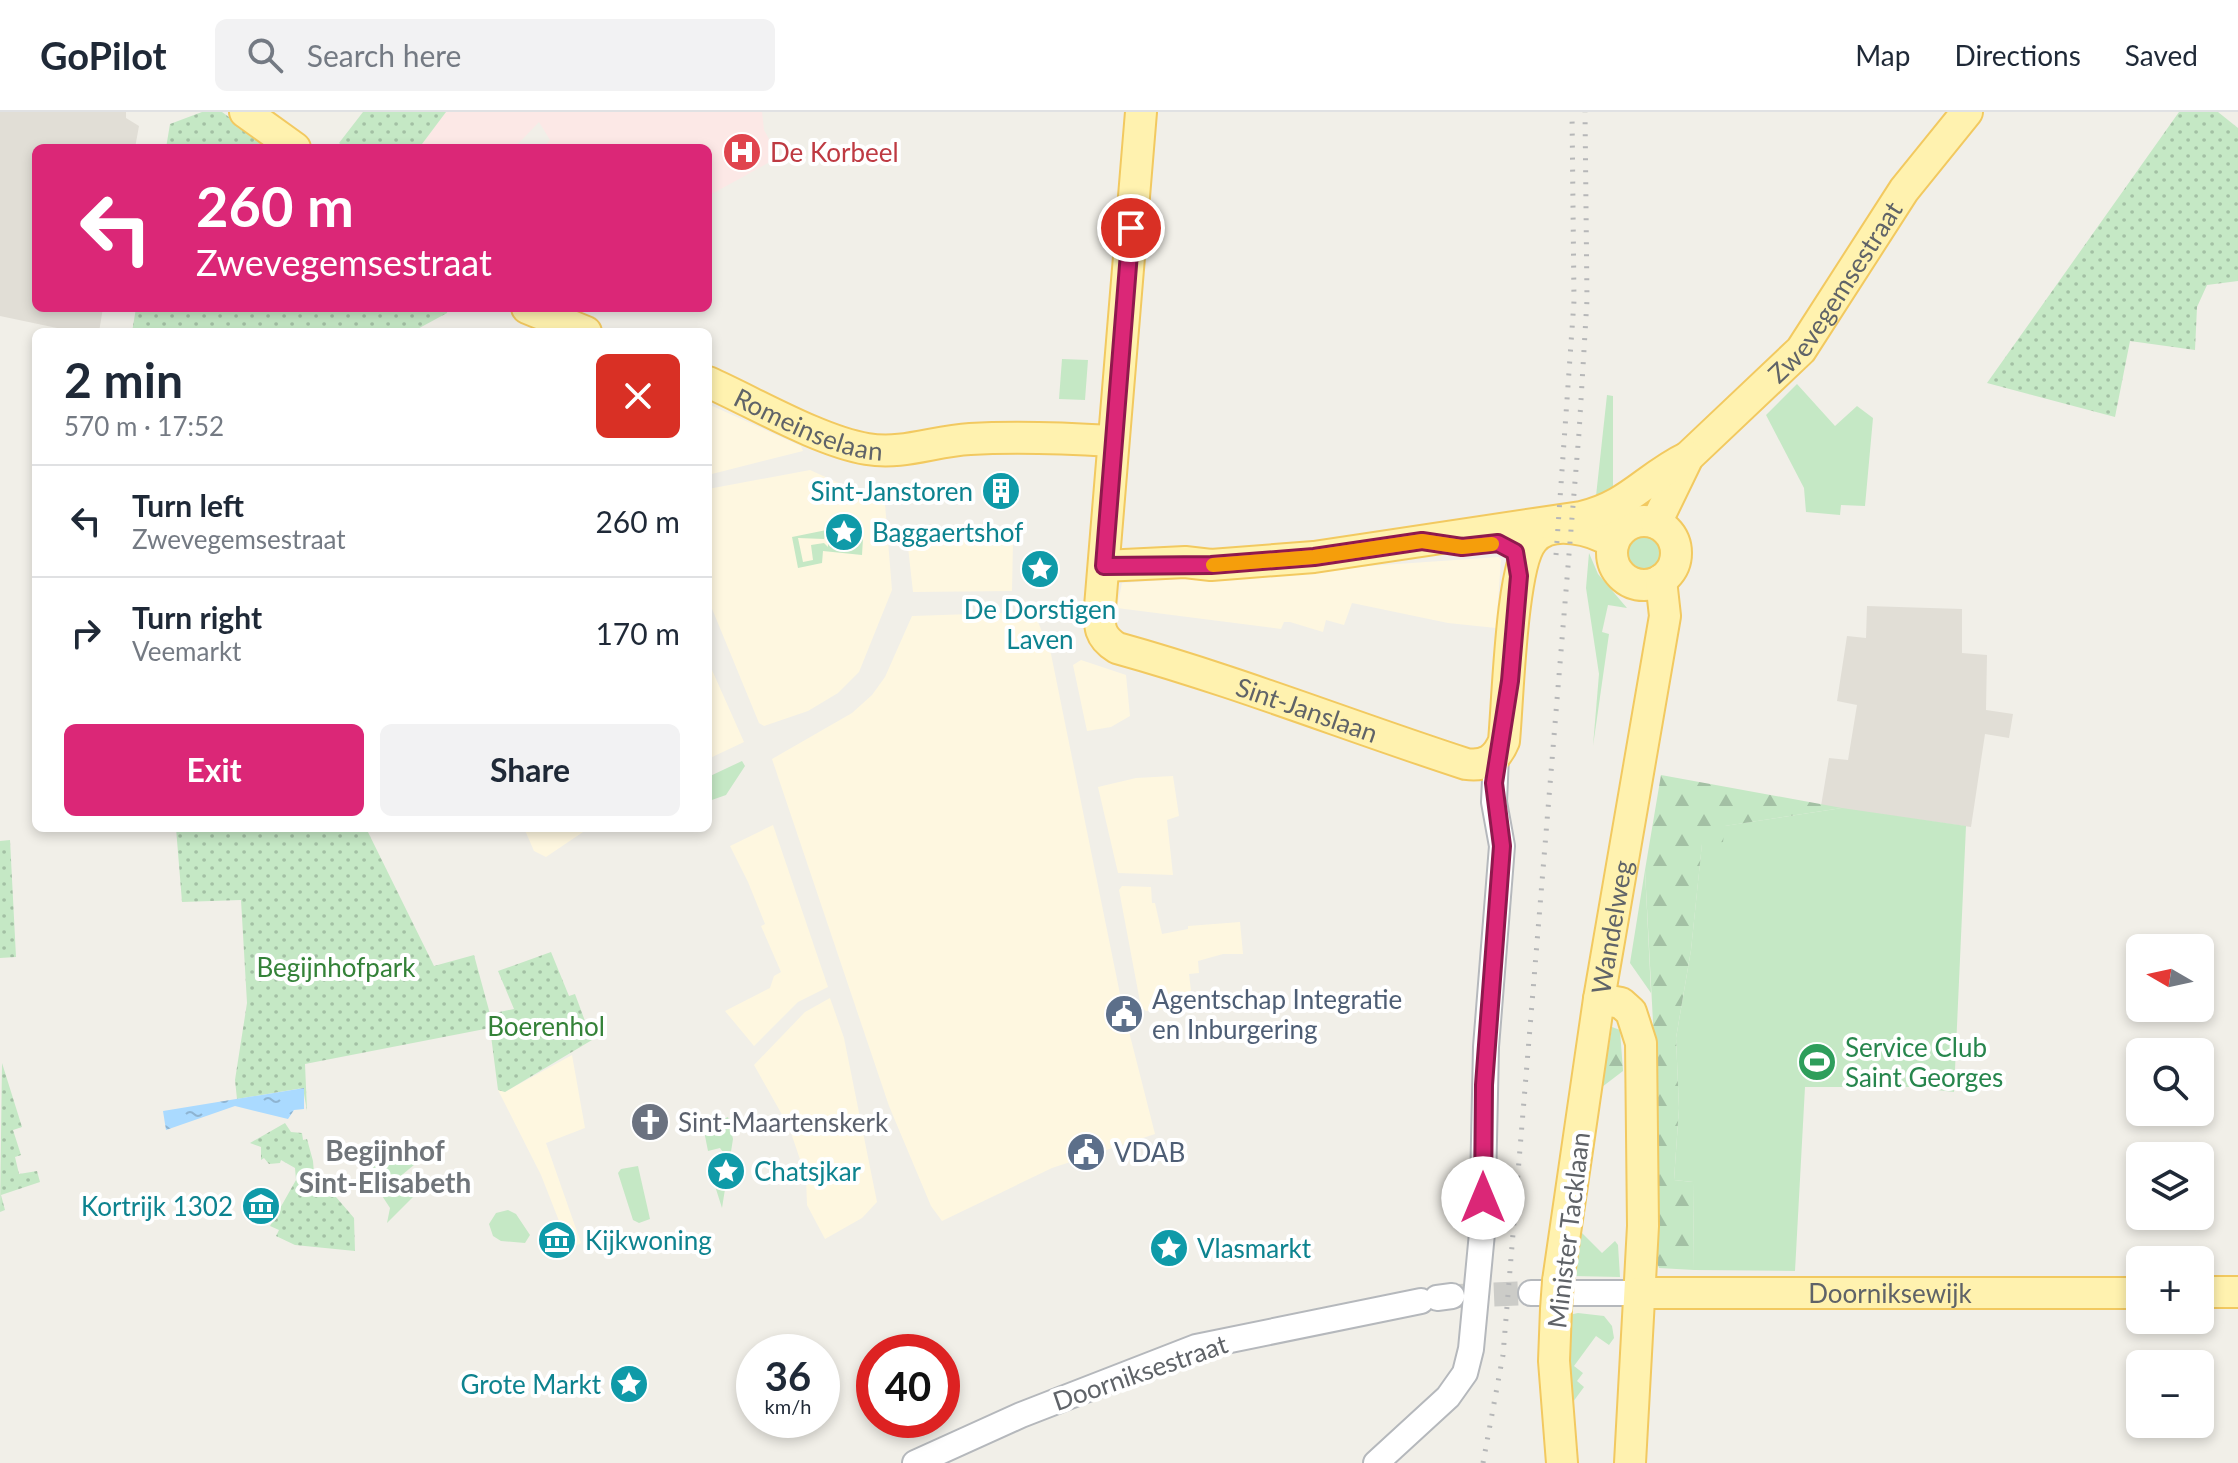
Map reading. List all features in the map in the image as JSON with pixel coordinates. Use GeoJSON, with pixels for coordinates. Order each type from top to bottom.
{"type":"FeatureCollection","features":[{"type":"Feature","properties":{"kind":"main road"},"geometry":{"type":"LineString","coordinates":[[245,112],[289,144]]}},
{"type":"Feature","properties":{"kind":"main road"},"geometry":{"type":"LineString","coordinates":[[1104,566],[1141,112]]}},
{"type":"Feature","properties":{"kind":"main road","name":"Zwevegemsestraat"},"geometry":{"type":"LineString","coordinates":[[1104,566],[1211,565],[1300,558],[1581,517],[1622,504],[1665,468],[1688,457],[1801,350],[1904,190],[1967,112]]}},
{"type":"Feature","properties":{"kind":"main road"},"geometry":{"type":"LineString","coordinates":[[537,312],[575,328]]}},
{"type":"Feature","properties":{"kind":"main road","name":"Romeinselaan"},"geometry":{"type":"LineString","coordinates":[[712,384],[845,444],[882,451],[967,439],[1048,437],[1112,441]]}},
{"type":"Feature","properties":{"kind":"main road","name":"Zwevegemsestraat"},"geometry":{"type":"LineString","coordinates":[[1656,523],[1688,457]]}},
{"type":"Feature","properties":{"kind":"main road","name":"Zwevegemsestraat"},"geometry":{"type":"LineString","coordinates":[[1581,517],[1593,519],[1616,537]]}},
{"type":"Feature","properties":{"kind":"main road"},"geometry":{"type":"LineString","coordinates":[[1640,520],[1656,523],[1671,534],[1676,548],[1673,566],[1652,583],[1629,581],[1618,572],[1612,558],[1616,537],[1640,520]]}},
{"type":"Feature","properties":{"kind":"main road"},"geometry":{"type":"LineString","coordinates":[[1496,756],[1504,741],[1519,576],[1530,542],[1546,532],[1582,529],[1616,537]]}},
{"type":"Feature","properties":{"kind":"main road","name":"Zwevegemsestraat"},"geometry":{"type":"LineString","coordinates":[[1422,541],[1457,546],[1506,545],[1515,552],[1519,576]]}},
{"type":"Feature","properties":{"kind":"main road","name":"Sint-Janslaan"},"geometry":{"type":"LineString","coordinates":[[1104,566],[1099,628],[1106,640],[1117,648],[1327,713],[1370,733],[1466,764],[1482,765],[1496,756]]}},
{"type":"Feature","properties":{"kind":"main road","name":"Wandelweg"},"geometry":{"type":"LineString","coordinates":[[1640,1293],[1640,1036],[1628,1009],[1621,1003],[1599,999],[1666,607],[1652,583]]}},
{"type":"Feature","properties":{"kind":"main road","name":"Minister Tacklaan"},"geometry":{"type":"LineString","coordinates":[[1562,1463],[1549,1294],[1599,999]]}},
{"type":"Feature","properties":{"kind":"main road"},"geometry":{"type":"LineString","coordinates":[[2214,1292],[2238,1292]]}},
{"type":"Feature","properties":{"kind":"main road"},"geometry":{"type":"LineString","coordinates":[[1630,1463],[1640,1293]]}},
{"type":"Feature","properties":{"kind":"main road","name":"Doorniksewijk"},"geometry":{"type":"LineString","coordinates":[[1640,1293],[2126,1293]]}},
{"type":"Feature","properties":{"kind":"street"},"geometry":{"type":"LineString","coordinates":[[1376,1463],[1432,1414],[1465,1373],[1471,1349],[1482,1233],[1484,1085],[1502,846],[1494,802],[1496,756]]}},
{"type":"Feature","properties":{"kind":"street"},"geometry":{"type":"LineString","coordinates":[[1549,1294],[1640,1293]]}},
{"type":"Feature","properties":{"kind":"street","name":"Doorniksestraat"},"geometry":{"type":"LineString","coordinates":[[915,1463],[1021,1415],[1207,1344],[1437,1298]]}},
{"type":"Feature","properties":{"kind":"shaded area"},"geometry":{"type":"Polygon","coordinates":[[[0,112],[126,112],[126,118],[139,126],[136,144],[32,144],[32,312],[102,312],[100,328],[57,328],[0,316],[0,112]]]}},
{"type":"Feature","properties":{"kind":"shaded area","name":"De Korbeel"},"geometry":{"type":"Polygon","coordinates":[[[446,112],[762,112],[764,130],[779,157],[712,194],[712,144],[546,144],[550,140],[539,122],[518,144],[422,144],[446,112]]]}},
{"type":"Feature","properties":{"kind":"shaded area"},"geometry":{"type":"Polygon","coordinates":[[[712,406],[801,446],[803,451],[712,474],[712,406]]]}},
{"type":"Feature","properties":{"kind":"shaded area"},"geometry":{"type":"Polygon","coordinates":[[[810,470],[885,504],[892,590],[859,672],[838,693],[808,711],[764,726],[759,723],[712,609],[712,488],[810,470]]]}},
{"type":"Feature","properties":{"kind":"shaded area"},"geometry":{"type":"Polygon","coordinates":[[[992,533],[1013,542],[1012,591],[913,592],[908,547],[911,544],[992,533]]]}},
{"type":"Feature","properties":{"kind":"shaded area"},"geometry":{"type":"Polygon","coordinates":[[[1499,557],[1496,628],[1448,623],[1352,603],[1344,625],[1326,620],[1323,632],[1290,622],[1284,622],[1281,629],[1117,608],[1122,583],[1499,557]]]}},
{"type":"Feature","properties":{"kind":"shaded area"},"geometry":{"type":"Polygon","coordinates":[[[1867,606],[1962,609],[1962,653],[1987,655],[1986,710],[2013,714],[2009,738],[1985,734],[1971,827],[1821,806],[1829,758],[1848,760],[1857,705],[1837,701],[1847,636],[1866,638],[1867,606]]]}},
{"type":"Feature","properties":{"kind":"shaded area"},"geometry":{"type":"Polygon","coordinates":[[[1034,612],[1051,654],[1122,1004],[1155,1134],[1052,1168],[942,1221],[931,1206],[889,1106],[772,759],[852,713],[872,695],[885,677],[912,616],[1034,612]]]}},
{"type":"Feature","properties":{"kind":"shaded area"},"geometry":{"type":"Polygon","coordinates":[[[1081,660],[1126,675],[1130,716],[1111,727],[1087,731],[1073,665],[1081,660]]]}},
{"type":"Feature","properties":{"kind":"shaded area"},"geometry":{"type":"Polygon","coordinates":[[[712,670],[744,742],[712,757],[712,670]]]}},
{"type":"Feature","properties":{"kind":"shaded area"},"geometry":{"type":"Polygon","coordinates":[[[1173,776],[1179,816],[1167,820],[1173,875],[1118,873],[1098,787],[1136,778],[1173,776]]]}},
{"type":"Feature","properties":{"kind":"shaded area"},"geometry":{"type":"Polygon","coordinates":[[[773,825],[828,987],[798,1002],[754,1046],[725,1011],[770,988],[774,976],[781,972],[761,926],[765,924],[748,882],[730,846],[773,825]]]}},
{"type":"Feature","properties":{"kind":"shaded area"},"geometry":{"type":"Polygon","coordinates":[[[526,832],[583,832],[546,857],[534,851],[526,832]]]}},
{"type":"Feature","properties":{"kind":"shaded area"},"geometry":{"type":"Polygon","coordinates":[[[1122,886],[1151,887],[1152,903],[1155,903],[1162,934],[1188,929],[1188,926],[1240,922],[1243,954],[1223,954],[1198,961],[1199,973],[1189,974],[1193,1007],[1146,1011],[1141,1007],[1119,890],[1122,886]]]}},
{"type":"Feature","properties":{"kind":"shaded area"},"geometry":{"type":"Polygon","coordinates":[[[830,998],[844,1038],[877,1202],[862,1218],[825,1239],[807,1205],[806,1177],[789,1127],[754,1065],[805,1012],[830,998]]]}},
{"type":"Feature","properties":{"kind":"shaded area"},"geometry":{"type":"Polygon","coordinates":[[[572,1055],[585,1128],[546,1143],[581,1243],[570,1249],[541,1175],[498,1090],[505,1092],[572,1055]]]}},
{"type":"Feature","properties":{"kind":"green space"},"geometry":{"type":"Polygon","coordinates":[[[202,112],[222,112],[266,144],[167,144],[170,124],[202,112]]]}},
{"type":"Feature","properties":{"kind":"green space"},"geometry":{"type":"Polygon","coordinates":[[[363,112],[446,112],[422,144],[339,143],[363,112]]]}},
{"type":"Feature","properties":{"kind":"green space"},"geometry":{"type":"Polygon","coordinates":[[[2179,112],[2218,112],[2238,128],[2238,281],[2207,285],[2197,307],[2195,350],[2130,341],[2115,417],[1987,383],[2179,112]]]}},
{"type":"Feature","properties":{"kind":"green space"},"geometry":{"type":"Polygon","coordinates":[[[135,312],[447,312],[419,328],[133,328],[135,312]]]}},
{"type":"Feature","properties":{"kind":"green space"},"geometry":{"type":"Polygon","coordinates":[[[1062,359],[1088,360],[1085,400],[1059,399],[1062,359]]]}},
{"type":"Feature","properties":{"kind":"green space"},"geometry":{"type":"Polygon","coordinates":[[[1797,384],[1835,426],[1857,406],[1873,418],[1865,506],[1841,505],[1840,515],[1806,512],[1804,488],[1766,415],[1797,384]]]}},
{"type":"Feature","properties":{"kind":"green space"},"geometry":{"type":"Polygon","coordinates":[[[1607,395],[1613,396],[1613,489],[1596,496],[1607,395]]]}},
{"type":"Feature","properties":{"kind":"green space"},"geometry":{"type":"Polygon","coordinates":[[[861,523],[862,535],[858,535],[856,527],[854,536],[847,537],[845,528],[843,537],[837,537],[836,529],[834,538],[827,539],[826,532],[824,539],[798,538],[803,562],[813,560],[811,545],[824,543],[828,547],[828,542],[834,542],[837,547],[837,541],[843,540],[847,548],[846,540],[854,539],[858,547],[858,539],[863,538],[862,555],[823,551],[822,563],[798,568],[792,537],[861,523]]]}},
{"type":"Feature","properties":{"kind":"green space"},"geometry":{"type":"Polygon","coordinates":[[[1646,534],[1659,540],[1665,553],[1659,566],[1646,572],[1633,566],[1627,553],[1633,540],[1646,534]]]}},
{"type":"Feature","properties":{"kind":"green space"},"geometry":{"type":"Polygon","coordinates":[[[1589,553],[1598,574],[1627,608],[1608,605],[1602,632],[1609,634],[1593,746],[1599,674],[1586,588],[1589,553]]]}},
{"type":"Feature","properties":{"kind":"green space"},"geometry":{"type":"Polygon","coordinates":[[[742,761],[745,766],[726,795],[712,800],[712,775],[742,761]]]}},
{"type":"Feature","properties":{"kind":"green space"},"geometry":{"type":"Polygon","coordinates":[[[1661,775],[1842,808],[1725,826],[1723,842],[1702,844],[1691,950],[1676,1038],[1679,1108],[1674,1180],[1693,1182],[1694,1270],[1659,1268],[1656,1260],[1658,1117],[1645,870],[1661,775]]]}},
{"type":"Feature","properties":{"kind":"green space","name":"Service Club Saint Georges"},"geometry":{"type":"Polygon","coordinates":[[[1842,808],[1966,826],[1954,1092],[1912,1087],[1805,1087],[1795,1271],[1694,1270],[1693,1182],[1674,1180],[1679,1108],[1676,1038],[1691,950],[1702,843],[1724,826],[1842,808]]]}},
{"type":"Feature","properties":{"kind":"green space","name":"Begijnhofpark"},"geometry":{"type":"Polygon","coordinates":[[[176,832],[368,832],[434,966],[474,955],[490,1014],[514,1009],[498,971],[551,952],[569,996],[575,994],[592,1040],[505,1092],[498,1090],[490,1028],[305,1064],[307,1111],[303,1088],[237,1099],[235,1080],[247,1003],[241,900],[182,902],[176,832]]]}},
{"type":"Feature","properties":{"kind":"green space"},"geometry":{"type":"Polygon","coordinates":[[[10,840],[16,957],[0,958],[0,841],[10,840]]]}},
{"type":"Feature","properties":{"kind":"green space"},"geometry":{"type":"Polygon","coordinates":[[[1645,870],[1653,1033],[1651,993],[1630,963],[1645,870]]]}},
{"type":"Feature","properties":{"kind":"green space"},"geometry":{"type":"Polygon","coordinates":[[[1612,1027],[1620,1030],[1623,1071],[1602,1087],[1612,1027]]]}},
{"type":"Feature","properties":{"kind":"green space"},"geometry":{"type":"Polygon","coordinates":[[[2,1063],[22,1127],[13,1130],[21,1155],[15,1157],[19,1174],[37,1171],[40,1182],[1,1195],[5,1210],[0,1212],[2,1063]]]}},
{"type":"Feature","properties":{"kind":"green space"},"geometry":{"type":"Polygon","coordinates":[[[728,1117],[733,1139],[722,1208],[715,1186],[723,1185],[719,1164],[724,1164],[727,1158],[720,1148],[708,1151],[702,1121],[716,1122],[728,1117]]]}},
{"type":"Feature","properties":{"kind":"green space"},"geometry":{"type":"Polygon","coordinates":[[[285,1123],[291,1132],[302,1133],[303,1140],[307,1139],[315,1186],[324,1195],[330,1190],[354,1218],[355,1251],[295,1245],[276,1236],[279,1230],[270,1226],[296,1180],[295,1168],[281,1160],[280,1163],[269,1164],[264,1158],[261,1160],[261,1147],[250,1143],[285,1123]]]}},
{"type":"Feature","properties":{"kind":"green space"},"geometry":{"type":"Polygon","coordinates":[[[414,1144],[415,1150],[425,1149],[426,1155],[397,1179],[415,1195],[387,1223],[390,1208],[356,1156],[357,1151],[414,1144]]]}},
{"type":"Feature","properties":{"kind":"green space"},"geometry":{"type":"Polygon","coordinates":[[[638,1166],[650,1219],[639,1223],[633,1220],[618,1173],[621,1169],[638,1166]]]}},
{"type":"Feature","properties":{"kind":"green space"},"geometry":{"type":"Polygon","coordinates":[[[508,1210],[516,1214],[530,1235],[525,1243],[501,1241],[493,1236],[489,1224],[496,1213],[508,1210]]]}},
{"type":"Feature","properties":{"kind":"green space"},"geometry":{"type":"Polygon","coordinates":[[[1577,1228],[1602,1253],[1615,1241],[1618,1245],[1620,1277],[1572,1276],[1577,1228]]]}},
{"type":"Feature","properties":{"kind":"green space"},"geometry":{"type":"Polygon","coordinates":[[[1569,1315],[1604,1316],[1612,1326],[1614,1338],[1609,1345],[1596,1336],[1574,1366],[1583,1373],[1577,1381],[1584,1387],[1570,1406],[1569,1315]]]}},
{"type":"Feature","properties":{"kind":"water"},"geometry":{"type":"Polygon","coordinates":[[[304,1088],[304,1109],[294,1110],[288,1119],[235,1106],[166,1130],[163,1111],[304,1088]]]}},
{"type":"Feature","properties":{"kind":"tunnel"},"geometry":{"type":"LineString","coordinates":[[1458,1296],[1531,1293]]}},
{"type":"Feature","properties":{"kind":"railway"},"geometry":{"type":"LineString","coordinates":[[1556,555],[1574,301],[1572,112]]}},
{"type":"Feature","properties":{"kind":"railway"},"geometry":{"type":"LineString","coordinates":[[1483,1463],[1503,1355],[1579,433],[1587,300],[1585,112]]}},
{"type":"Feature","properties":{"kind":"slow traffic"},"geometry":{"type":"LineString","coordinates":[[1213,565],[1314,557],[1422,541],[1462,547],[1492,544]]}},
{"type":"Feature","properties":{"kind":"place","name":"De Korbeel"},"geometry":{"type":"Point","coordinates":[742,152]}},
{"type":"Feature","properties":{"kind":"place","name":"Sint-Janstoren"},"geometry":{"type":"Point","coordinates":[1001,491]}},
{"type":"Feature","properties":{"kind":"place","name":"Baggaertshof"},"geometry":{"type":"Point","coordinates":[844,532]}},
{"type":"Feature","properties":{"kind":"place","name":"De Dorstigen Laven"},"geometry":{"type":"Point","coordinates":[1040,569]}},
{"type":"Feature","properties":{"kind":"place","name":"Agentschap Integratie en Inburgering"},"geometry":{"type":"Point","coordinates":[1124,1014]}},
{"type":"Feature","properties":{"kind":"place","name":"Service Club Saint Georges"},"geometry":{"type":"Point","coordinates":[1817,1062]}},
{"type":"Feature","properties":{"kind":"place","name":"Sint-Maartenskerk"},"geometry":{"type":"Point","coordinates":[650,1122]}},
{"type":"Feature","properties":{"kind":"place","name":"VDAB"},"geometry":{"type":"Point","coordinates":[1086,1152]}},
{"type":"Feature","properties":{"kind":"place","name":"Chatsjkar"},"geometry":{"type":"Point","coordinates":[726,1171]}},
{"type":"Feature","properties":{"kind":"place","name":"Kortrijk 1302"},"geometry":{"type":"Point","coordinates":[261,1206]}},
{"type":"Feature","properties":{"kind":"place","name":"Kijkwoning"},"geometry":{"type":"Point","coordinates":[557,1240]}},
{"type":"Feature","properties":{"kind":"place","name":"Vlasmarkt"},"geometry":{"type":"Point","coordinates":[1169,1248]}},
{"type":"Feature","properties":{"kind":"place","name":"Grote Markt"},"geometry":{"type":"Point","coordinates":[629,1384]}},
{"type":"Feature","properties":{"kind":"district","name":"Begijnhof Sint-Elisabeth"},"geometry":{"type":"Point","coordinates":[385,1166]}},
{"type":"Feature","properties":{"kind":"route"},"geometry":{"type":"LineString","coordinates":[[1131,228],[1104,566],[1176,562],[1211,565],[1314,557],[1422,541],[1462,547],[1498,543],[1509,546],[1515,552],[1519,576],[1510,681],[1504,741],[1496,756],[1494,783],[1502,846],[1484,1085],[1483,1198]]}},
{"type":"Feature","properties":{"kind":"park label","name":"Boerenhol"},"geometry":{"type":"Point","coordinates":[546,1026]}}]}
